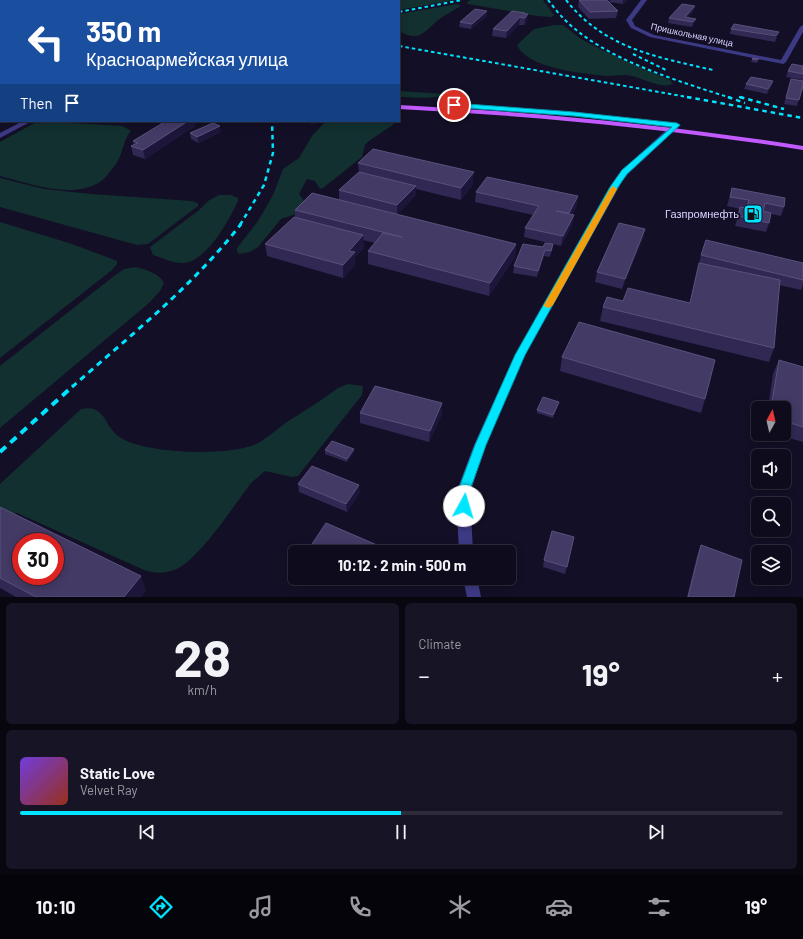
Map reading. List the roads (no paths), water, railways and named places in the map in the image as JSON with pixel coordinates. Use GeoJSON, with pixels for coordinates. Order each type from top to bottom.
{"type":"FeatureCollection","features":[{"type":"Feature","properties":{"kind":"main road"},"geometry":{"type":"LineString","coordinates":[[400,102],[551,112],[803,142]]}},
{"type":"Feature","properties":{"kind":"main road"},"geometry":{"type":"LineString","coordinates":[[400,107],[536,115],[675,127],[803,148]]}},
{"type":"Feature","properties":{"kind":"street","name":"Пришкольная улица"},"geometry":{"type":"LineString","coordinates":[[644,0],[629,20],[632,27],[643,33],[678,43],[783,62],[803,27]]}},
{"type":"Feature","properties":{"kind":"street"},"geometry":{"type":"LineString","coordinates":[[0,136],[26,122]]}},
{"type":"Feature","properties":{"kind":"street"},"geometry":{"type":"LineString","coordinates":[[466,545],[463,493],[480,445],[520,355],[618,180],[675,127]]}},
{"type":"Feature","properties":{"kind":"street"},"geometry":{"type":"LineString","coordinates":[[471,585],[474,597]]}},
{"type":"Feature","properties":{"kind":"railway"},"geometry":{"type":"LineString","coordinates":[[400,12],[462,0]]}},
{"type":"Feature","properties":{"kind":"railway"},"geometry":{"type":"LineString","coordinates":[[548,0],[564,19],[580,33],[599,46],[642,67],[729,97]]}},
{"type":"Feature","properties":{"kind":"railway"},"geometry":{"type":"LineString","coordinates":[[566,0],[581,16],[614,40],[651,55],[713,70]]}},
{"type":"Feature","properties":{"kind":"railway"},"geometry":{"type":"LineString","coordinates":[[400,46],[693,98]]}},
{"type":"Feature","properties":{"kind":"railway"},"geometry":{"type":"LineString","coordinates":[[633,54],[668,71]]}},
{"type":"Feature","properties":{"kind":"railway"},"geometry":{"type":"LineString","coordinates":[[687,97],[803,118]]}},
{"type":"Feature","properties":{"kind":"railway"},"geometry":{"type":"LineString","coordinates":[[729,97],[745,103]]}},
{"type":"Feature","properties":{"kind":"railway"},"geometry":{"type":"LineString","coordinates":[[743,98],[784,109]]}},
{"type":"Feature","properties":{"kind":"railway"},"geometry":{"type":"LineString","coordinates":[[240,225],[264,185],[273,153],[272,122]]}},
{"type":"Feature","properties":{"kind":"railway"},"geometry":{"type":"LineString","coordinates":[[72,387],[139,329],[182,289],[203,268],[241,224]]}},
{"type":"Feature","properties":{"kind":"railway"},"geometry":{"type":"LineString","coordinates":[[0,452],[73,386]]}},
{"type":"Feature","properties":{"kind":"place","name":"Газпромнефть"},"geometry":{"type":"Point","coordinates":[753,214]}}]}
